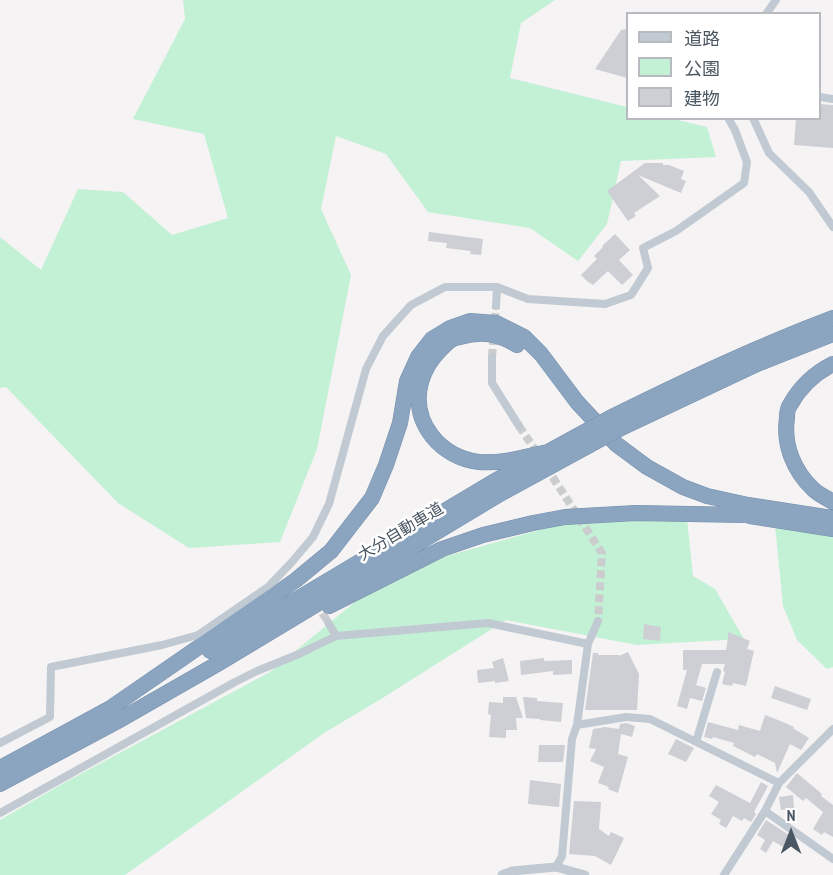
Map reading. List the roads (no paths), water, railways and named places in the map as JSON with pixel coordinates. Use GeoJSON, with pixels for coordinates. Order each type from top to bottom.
{"type":"FeatureCollection","features":[{"type":"Feature","properties":{"kind":"highway","name":"大分自動車道"},"geometry":{"type":"LineString","coordinates":[[0,783],[116,722],[219,663],[678,385],[750,351],[833,318]]}},
{"type":"Feature","properties":{"kind":"highway"},"geometry":{"type":"LineString","coordinates":[[109,709],[296,580],[331,552],[372,498],[400,423],[406,381],[418,357],[432,339],[450,328],[470,321],[496,322],[524,337],[541,354],[577,402],[616,444],[647,467],[683,487],[707,496],[748,505],[833,518]]}},
{"type":"Feature","properties":{"kind":"highway"},"geometry":{"type":"LineString","coordinates":[[552,451],[499,462],[478,462],[461,458],[437,443],[424,426],[418,408],[425,370],[432,358],[451,340],[470,334],[489,333],[506,338],[543,368],[610,448],[642,474],[685,497],[712,507],[743,515],[833,529]]}},
{"type":"Feature","properties":{"kind":"highway","name":"大分自動車道"},"geometry":{"type":"LineString","coordinates":[[615,424],[833,334]]}},
{"type":"Feature","properties":{"kind":"highway"},"geometry":{"type":"LineString","coordinates":[[833,364],[821,370],[805,384],[788,407],[786,423],[787,445],[799,473],[815,491],[833,502]]}},
{"type":"Feature","properties":{"kind":"highway","name":"大分自動車道"},"geometry":{"type":"LineString","coordinates":[[0,768],[211,650],[484,487],[552,451],[583,441]]}},
{"type":"Feature","properties":{"kind":"highway"},"geometry":{"type":"LineString","coordinates":[[219,663],[442,549],[483,535],[565,517],[636,513],[743,515]]}},
{"type":"Feature","properties":{"kind":"street"},"geometry":{"type":"LineString","coordinates":[[0,743],[50,717],[51,667],[162,645],[198,635],[268,587],[291,563],[313,537],[329,504],[366,369],[383,336],[411,305],[445,287],[497,287],[528,299],[605,304],[631,295],[648,268],[643,248],[676,231],[744,183],[747,162],[729,120]]}},
{"type":"Feature","properties":{"kind":"street"},"geometry":{"type":"LineString","coordinates":[[754,120],[769,153],[809,192],[833,227]]}},
{"type":"Feature","properties":{"kind":"street"},"geometry":{"type":"LineString","coordinates":[[496,306],[497,287]]}},
{"type":"Feature","properties":{"kind":"street"},"geometry":{"type":"LineString","coordinates":[[492,357],[492,383],[519,426]]}},
{"type":"Feature","properties":{"kind":"street"},"geometry":{"type":"LineString","coordinates":[[291,563],[296,571]]}},
{"type":"Feature","properties":{"kind":"street"},"geometry":{"type":"LineString","coordinates":[[556,867],[562,856],[572,739],[577,725],[588,644],[598,621]]}},
{"type":"Feature","properties":{"kind":"street"},"geometry":{"type":"LineString","coordinates":[[328,622],[336,636]]}},
{"type":"Feature","properties":{"kind":"street"},"geometry":{"type":"LineString","coordinates":[[0,813],[257,670],[299,654],[336,636],[488,623],[588,644]]}},
{"type":"Feature","properties":{"kind":"street"},"geometry":{"type":"LineString","coordinates":[[696,742],[717,672]]}},
{"type":"Feature","properties":{"kind":"street"},"geometry":{"type":"LineString","coordinates":[[577,725],[626,717],[650,719],[779,783]]}},
{"type":"Feature","properties":{"kind":"street"},"geometry":{"type":"LineString","coordinates":[[724,875],[765,811],[779,783],[833,729]]}},
{"type":"Feature","properties":{"kind":"street"},"geometry":{"type":"LineString","coordinates":[[765,811],[833,859]]}},
{"type":"Feature","properties":{"kind":"street"},"geometry":{"type":"LineString","coordinates":[[502,875],[512,871],[556,867],[585,875]]}},
{"type":"Feature","properties":{"kind":"tunnel"},"geometry":{"type":"LineString","coordinates":[[492,357],[496,306]]}},
{"type":"Feature","properties":{"kind":"tunnel"},"geometry":{"type":"LineString","coordinates":[[519,426],[538,454]]}},
{"type":"Feature","properties":{"kind":"tunnel"},"geometry":{"type":"LineString","coordinates":[[546,467],[602,553],[598,621]]}},
{"type":"Feature","properties":{"kind":"tunnel"},"geometry":{"type":"LineString","coordinates":[[316,603],[328,622]]}}]}
